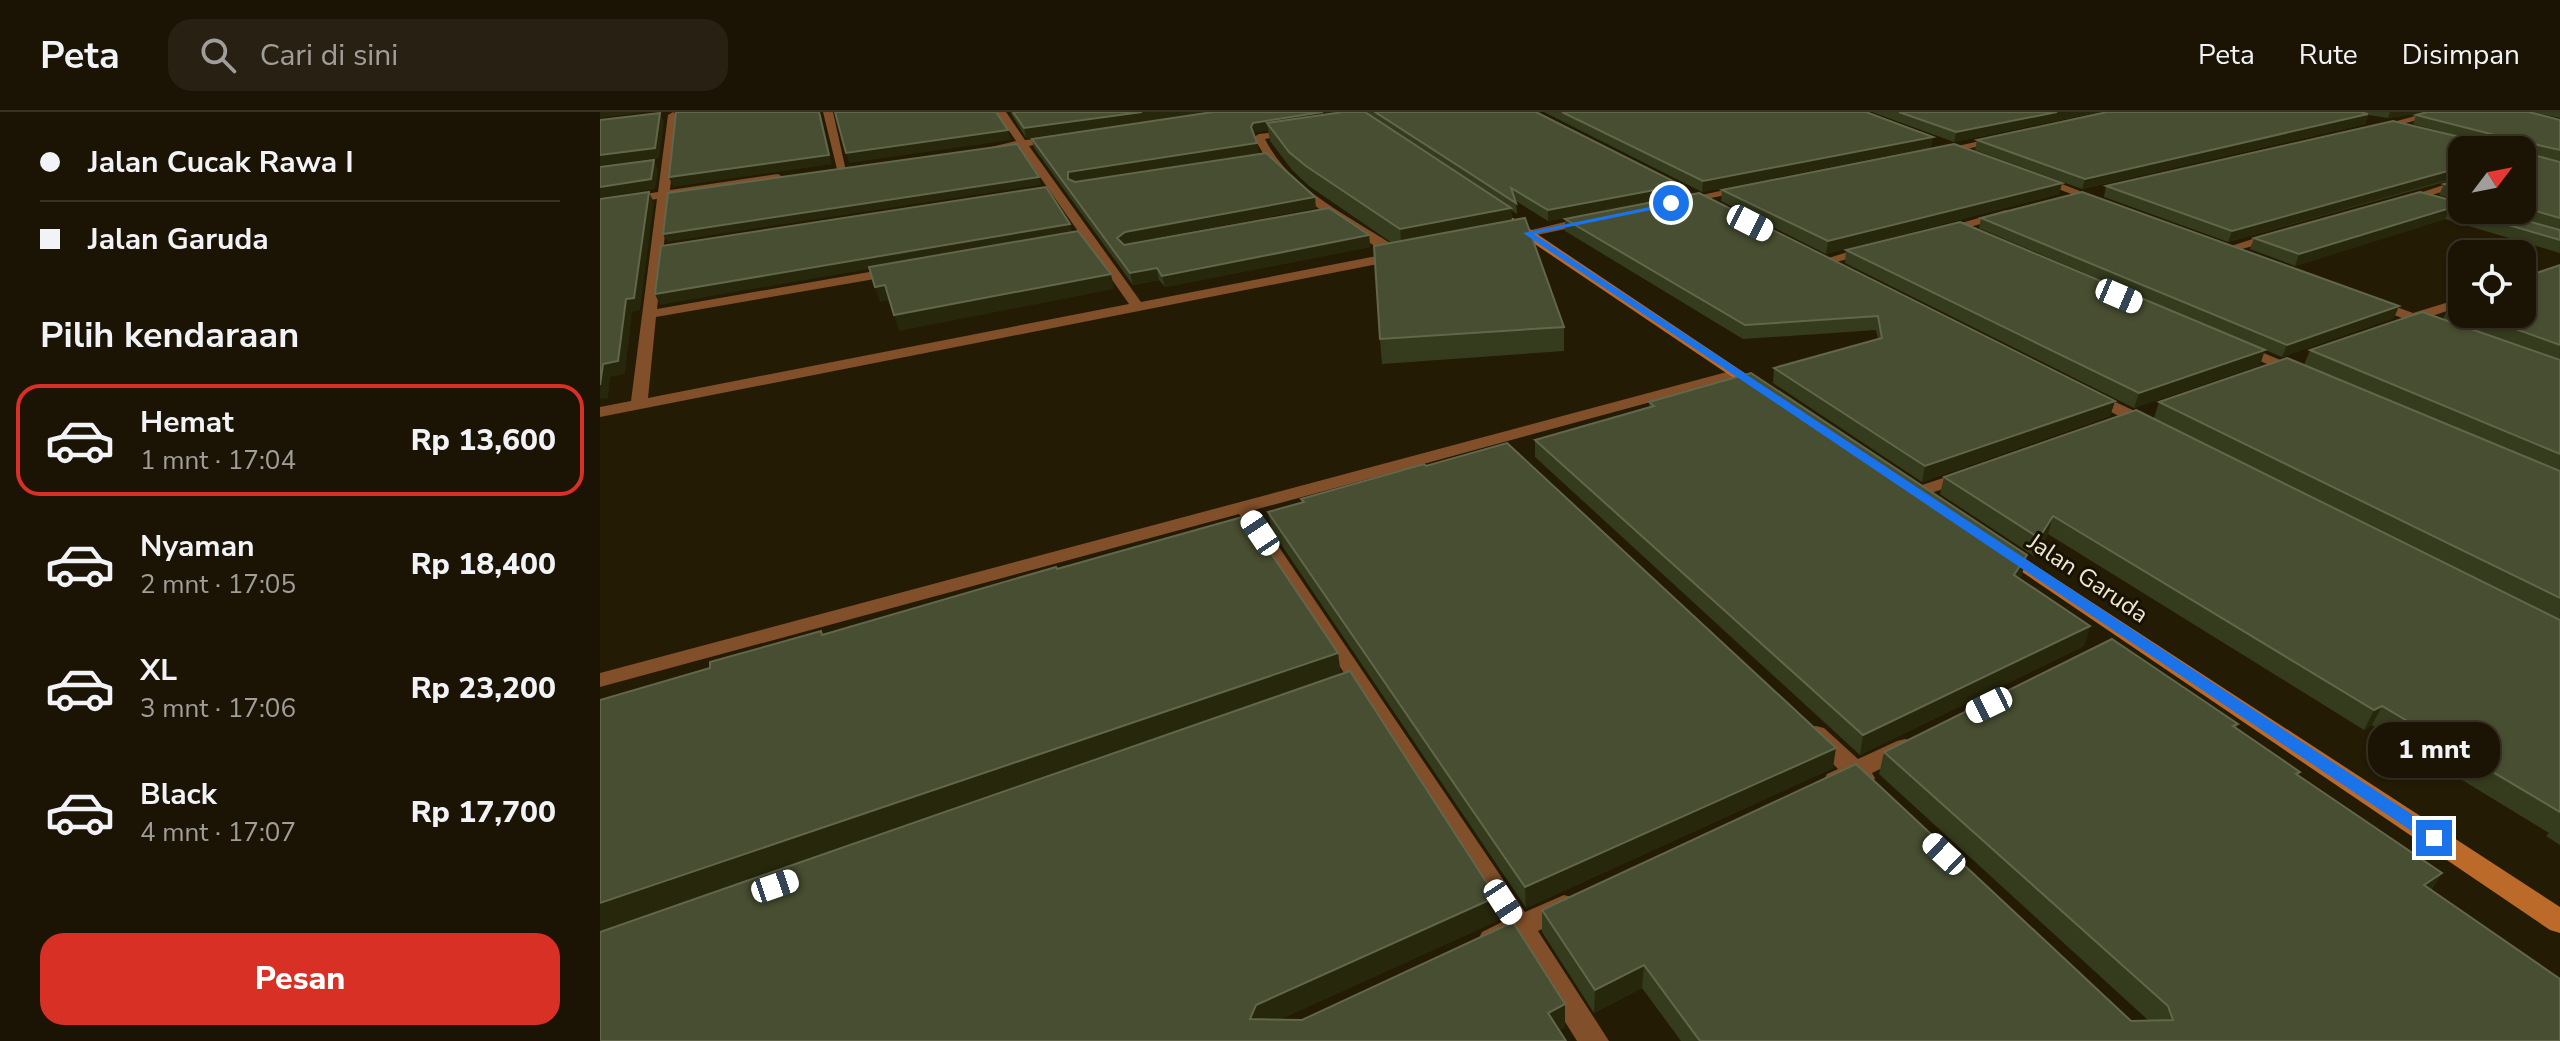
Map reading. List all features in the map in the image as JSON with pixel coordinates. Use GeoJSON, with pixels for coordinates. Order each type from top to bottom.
{"type":"FeatureCollection","features":[{"type":"Feature","properties":{"kind":"street"},"geometry":{"type":"LineString","coordinates":[[828,112],[842,169]]}},
{"type":"Feature","properties":{"kind":"street"},"geometry":{"type":"LineString","coordinates":[[1001,112],[1086,238],[1137,306]]}},
{"type":"Feature","properties":{"kind":"street"},"geometry":{"type":"LineString","coordinates":[[2359,132],[2442,112]]}},
{"type":"Feature","properties":{"kind":"street"},"geometry":{"type":"LineString","coordinates":[[639,404],[662,193],[661,164],[680,114],[658,117]]}},
{"type":"Feature","properties":{"kind":"street"},"geometry":{"type":"LineString","coordinates":[[2365,118],[2419,132]]}},
{"type":"Feature","properties":{"kind":"street"},"geometry":{"type":"LineString","coordinates":[[600,412],[1405,255],[1332,212],[1268,157],[1259,137],[1311,128]]}},
{"type":"Feature","properties":{"kind":"street"},"geometry":{"type":"LineString","coordinates":[[1927,154],[2019,135]]}},
{"type":"Feature","properties":{"kind":"street"},"geometry":{"type":"LineString","coordinates":[[978,150],[1068,137]]}},
{"type":"Feature","properties":{"kind":"street"},"geometry":{"type":"LineString","coordinates":[[1927,138],[1985,159]]}},
{"type":"Feature","properties":{"kind":"street"},"geometry":{"type":"LineString","coordinates":[[1254,159],[1268,157]]}},
{"type":"Feature","properties":{"kind":"street"},"geometry":{"type":"LineString","coordinates":[[827,171],[857,167]]}},
{"type":"Feature","properties":{"kind":"street"},"geometry":{"type":"LineString","coordinates":[[2026,174],[2111,205]]}},
{"type":"Feature","properties":{"kind":"street"},"geometry":{"type":"LineString","coordinates":[[600,204],[797,175]]}},
{"type":"Feature","properties":{"kind":"street"},"geometry":{"type":"LineString","coordinates":[[1673,184],[1728,211]]}},
{"type":"Feature","properties":{"kind":"street"},"geometry":{"type":"LineString","coordinates":[[1671,203],[1761,186]]}},
{"type":"Feature","properties":{"kind":"street"},"geometry":{"type":"LineString","coordinates":[[2388,204],[2448,186]]}},
{"type":"Feature","properties":{"kind":"street"},"geometry":{"type":"LineString","coordinates":[[2054,202],[2113,188]]}},
{"type":"Feature","properties":{"kind":"street"},"geometry":{"type":"LineString","coordinates":[[1036,192],[1052,189]]}},
{"type":"Feature","properties":{"kind":"street"},"geometry":{"type":"LineString","coordinates":[[2418,196],[2447,204]]}},
{"type":"Feature","properties":{"kind":"street"},"geometry":{"type":"LineString","coordinates":[[1490,207],[1776,399]]}},
{"type":"Feature","properties":{"kind":"street"},"geometry":{"type":"LineString","coordinates":[[1316,215],[1332,212]]}},
{"type":"Feature","properties":{"kind":"street"},"geometry":{"type":"LineString","coordinates":[[1927,234],[2012,212]]}},
{"type":"Feature","properties":{"kind":"street"},"geometry":{"type":"LineString","coordinates":[[1499,238],[1599,218]]}},
{"type":"Feature","properties":{"kind":"street"},"geometry":{"type":"LineString","coordinates":[[1957,226],[1985,238]]}},
{"type":"Feature","properties":{"kind":"street"},"geometry":{"type":"LineString","coordinates":[[2228,249],[2286,232]]}},
{"type":"Feature","properties":{"kind":"street"},"geometry":{"type":"LineString","coordinates":[[1070,241],[1086,238]]}},
{"type":"Feature","properties":{"kind":"street"},"geometry":{"type":"LineString","coordinates":[[2213,243],[2256,259]]}},
{"type":"Feature","properties":{"kind":"street"},"geometry":{"type":"LineString","coordinates":[[1853,275],[1818,257],[1884,245]]}},
{"type":"Feature","properties":{"kind":"street"},"geometry":{"type":"LineString","coordinates":[[656,251],[672,249]]}},
{"type":"Feature","properties":{"kind":"street"},"geometry":{"type":"LineString","coordinates":[[650,314],[914,268]]}},
{"type":"Feature","properties":{"kind":"street"},"geometry":{"type":"LineString","coordinates":[[2356,297],[2443,328]]}},
{"type":"Feature","properties":{"kind":"street"},"geometry":{"type":"LineString","coordinates":[[2384,328],[2448,307]]}},
{"type":"Feature","properties":{"kind":"street"},"geometry":{"type":"LineString","coordinates":[[2226,341],[2312,378]]}},
{"type":"Feature","properties":{"kind":"street"},"geometry":{"type":"LineString","coordinates":[[2252,376],[2311,355]]}},
{"type":"Feature","properties":{"kind":"street"},"geometry":{"type":"LineString","coordinates":[[600,680],[1738,374]]}},
{"type":"Feature","properties":{"kind":"street"},"geometry":{"type":"LineString","coordinates":[[2077,388],[2140,414],[2161,431]]}},
{"type":"Feature","properties":{"kind":"street"},"geometry":{"type":"LineString","coordinates":[[2104,427],[2140,414]]}},
{"type":"Feature","properties":{"kind":"street"},"geometry":{"type":"LineString","coordinates":[[1501,439],[1524,460]]}},
{"type":"Feature","properties":{"kind":"street"},"geometry":{"type":"LineString","coordinates":[[1910,488],[1989,467]]}},
{"type":"Feature","properties":{"kind":"street"},"geometry":{"type":"LineString","coordinates":[[1910,488],[1942,509]]}},
{"type":"Feature","properties":{"kind":"street"},"geometry":{"type":"LineString","coordinates":[[1244,508],[1360,680],[1594,1041]]}},
{"type":"Feature","properties":{"kind":"street","name":"Jalan Garuda"},"geometry":{"type":"LineString","coordinates":[[1979,535],[2560,922]]}},
{"type":"Feature","properties":{"kind":"street"},"geometry":{"type":"LineString","coordinates":[[2107,647],[2131,635]]}},
{"type":"Feature","properties":{"kind":"street"},"geometry":{"type":"LineString","coordinates":[[1330,691],[1360,680]]}},
{"type":"Feature","properties":{"kind":"street"},"geometry":{"type":"LineString","coordinates":[[1799,718],[1879,793]]}},
{"type":"Feature","properties":{"kind":"street"},"geometry":{"type":"LineString","coordinates":[[1814,791],[1926,736]]}},
{"type":"Feature","properties":{"kind":"street"},"geometry":{"type":"LineString","coordinates":[[1461,954],[1589,895]]}},
{"type":"Feature","properties":{"kind":"building"},"geometry":{"type":"Polygon","coordinates":[[[676,112],[819,112],[829,155],[669,177],[676,112]]]}},
{"type":"Feature","properties":{"kind":"building"},"geometry":{"type":"Polygon","coordinates":[[[835,112],[996,112],[1008,130],[846,153],[835,112]]]}},
{"type":"Feature","properties":{"kind":"building"},"geometry":{"type":"Polygon","coordinates":[[[1013,112],[1142,112],[1024,128],[1013,112]]]}},
{"type":"Feature","properties":{"kind":"building"},"geometry":{"type":"Polygon","coordinates":[[[1213,112],[1323,112],[1253,123],[1251,127],[1257,143],[1068,172],[1068,179],[1075,182],[1266,153],[1315,197],[1125,232],[1117,238],[1124,245],[1329,208],[1369,235],[1162,276],[1157,268],[1130,273],[1032,139],[1213,112]]]}},
{"type":"Feature","properties":{"kind":"building"},"geometry":{"type":"Polygon","coordinates":[[[1343,112],[1365,112],[1511,208],[1400,229],[1306,166],[1289,152],[1267,123],[1343,112]]]}},
{"type":"Feature","properties":{"kind":"building"},"geometry":{"type":"Polygon","coordinates":[[[1375,112],[1536,112],[1681,185],[1548,210],[1511,188],[1516,203],[1375,112]]]}},
{"type":"Feature","properties":{"kind":"building"},"geometry":{"type":"Polygon","coordinates":[[[1562,112],[1866,112],[1933,137],[1703,181],[1562,112]]]}},
{"type":"Feature","properties":{"kind":"building"},"geometry":{"type":"Polygon","coordinates":[[[1899,112],[2057,112],[1956,132],[1899,112]]]}},
{"type":"Feature","properties":{"kind":"building"},"geometry":{"type":"Polygon","coordinates":[[[2107,112],[2368,114],[2085,179],[1977,140],[2107,112]]]}},
{"type":"Feature","properties":{"kind":"building"},"geometry":{"type":"Polygon","coordinates":[[[2427,112],[2529,112],[2560,120],[2560,150],[2536,145],[2536,136],[2499,136],[2416,115],[2427,112]]]}},
{"type":"Feature","properties":{"kind":"building"},"geometry":{"type":"Polygon","coordinates":[[[660,113],[655,148],[600,155],[600,120],[660,113]]]}},
{"type":"Feature","properties":{"kind":"building"},"geometry":{"type":"Polygon","coordinates":[[[2393,121],[2456,136],[2448,136],[2448,171],[2232,231],[2106,186],[2393,121]]]}},
{"type":"Feature","properties":{"kind":"building"},"geometry":{"type":"Polygon","coordinates":[[[1017,144],[1039,177],[663,234],[668,193],[1017,144]]]}},
{"type":"Feature","properties":{"kind":"building"},"geometry":{"type":"Polygon","coordinates":[[[1954,144],[2062,183],[1828,241],[1722,190],[1954,144]]]}},
{"type":"Feature","properties":{"kind":"building"},"geometry":{"type":"Polygon","coordinates":[[[2536,156],[2560,162],[2560,218],[2536,211],[2536,156]]]}},
{"type":"Feature","properties":{"kind":"building"},"geometry":{"type":"Polygon","coordinates":[[[654,160],[651,179],[600,187],[600,167],[654,160]]]}},
{"type":"Feature","properties":{"kind":"building"},"geometry":{"type":"Polygon","coordinates":[[[1046,187],[1070,224],[655,294],[661,246],[1046,187]]]}},
{"type":"Feature","properties":{"kind":"building"},"geometry":{"type":"Polygon","coordinates":[[[649,192],[634,298],[626,299],[618,361],[603,364],[600,385],[600,199],[649,192]]]}},
{"type":"Feature","properties":{"kind":"building"},"geometry":{"type":"Polygon","coordinates":[[[2082,192],[2399,306],[2287,345],[1981,218],[2082,192]]]}},
{"type":"Feature","properties":{"kind":"building"},"geometry":{"type":"Polygon","coordinates":[[[2420,192],[2448,199],[2448,209],[2299,254],[2254,238],[2420,192]]]}},
{"type":"Feature","properties":{"kind":"building"},"geometry":{"type":"Polygon","coordinates":[[[1699,193],[2115,401],[1925,466],[1774,368],[1882,338],[1878,316],[1745,325],[1565,219],[1699,193]]]}},
{"type":"Feature","properties":{"kind":"building"},"geometry":{"type":"Polygon","coordinates":[[[1525,218],[1564,327],[1380,339],[1374,246],[1525,218]]]}},
{"type":"Feature","properties":{"kind":"building"},"geometry":{"type":"Polygon","coordinates":[[[1960,222],[2265,350],[2139,393],[1846,250],[1960,222]]]}},
{"type":"Feature","properties":{"kind":"building"},"geometry":{"type":"Polygon","coordinates":[[[2536,223],[2560,230],[2560,240],[2505,224],[2536,223]]]}},
{"type":"Feature","properties":{"kind":"building"},"geometry":{"type":"Polygon","coordinates":[[[1078,231],[1111,274],[894,315],[885,285],[875,287],[869,267],[1078,231]]]}},
{"type":"Feature","properties":{"kind":"building"},"geometry":{"type":"Polygon","coordinates":[[[2560,265],[2560,345],[2513,328],[2536,328],[2536,273],[2560,265]]]}},
{"type":"Feature","properties":{"kind":"building"},"geometry":{"type":"Polygon","coordinates":[[[2422,312],[2448,321],[2448,328],[2468,328],[2560,360],[2560,454],[2310,350],[2422,312]]]}},
{"type":"Feature","properties":{"kind":"building"},"geometry":{"type":"Polygon","coordinates":[[[2287,358],[2560,471],[2560,598],[2159,402],[2287,358]]]}},
{"type":"Feature","properties":{"kind":"building"},"geometry":{"type":"Polygon","coordinates":[[[1751,373],[2027,555],[2014,575],[2090,626],[1863,735],[1535,440],[1654,406],[1649,402],[1751,373]]]}},
{"type":"Feature","properties":{"kind":"building"},"geometry":{"type":"Polygon","coordinates":[[[2136,410],[2560,620],[2560,812],[2382,706],[2374,710],[2053,516],[2039,538],[1944,477],[2136,410]]]}},
{"type":"Feature","properties":{"kind":"building"},"geometry":{"type":"Polygon","coordinates":[[[1507,443],[1836,748],[1525,887],[1268,512],[1304,502],[1301,499],[1507,443]]]}},
{"type":"Feature","properties":{"kind":"building"},"geometry":{"type":"Polygon","coordinates":[[[1246,516],[1338,653],[600,903],[600,700],[710,668],[710,662],[821,631],[822,635],[1246,516]]]}},
{"type":"Feature","properties":{"kind":"building"},"geometry":{"type":"Polygon","coordinates":[[[2112,639],[2238,724],[2233,726],[2300,772],[2296,774],[2442,873],[2424,885],[2560,979],[2560,1041],[1700,1041],[1644,965],[1595,990],[1542,910],[1856,764],[2131,1021],[2173,1020],[2168,1006],[1884,752],[2112,639]]]}},
{"type":"Feature","properties":{"kind":"building"},"geometry":{"type":"Polygon","coordinates":[[[1350,671],[1496,897],[1256,1005],[1250,1019],[1302,1020],[1513,922],[1565,1004],[1548,1013],[1566,1041],[600,1041],[600,932],[1350,671]]]}},
{"type":"Feature","properties":{"kind":"route"},"geometry":{"type":"LineString","coordinates":[[1671,203],[1527,233],[2434,838]]}}]}
